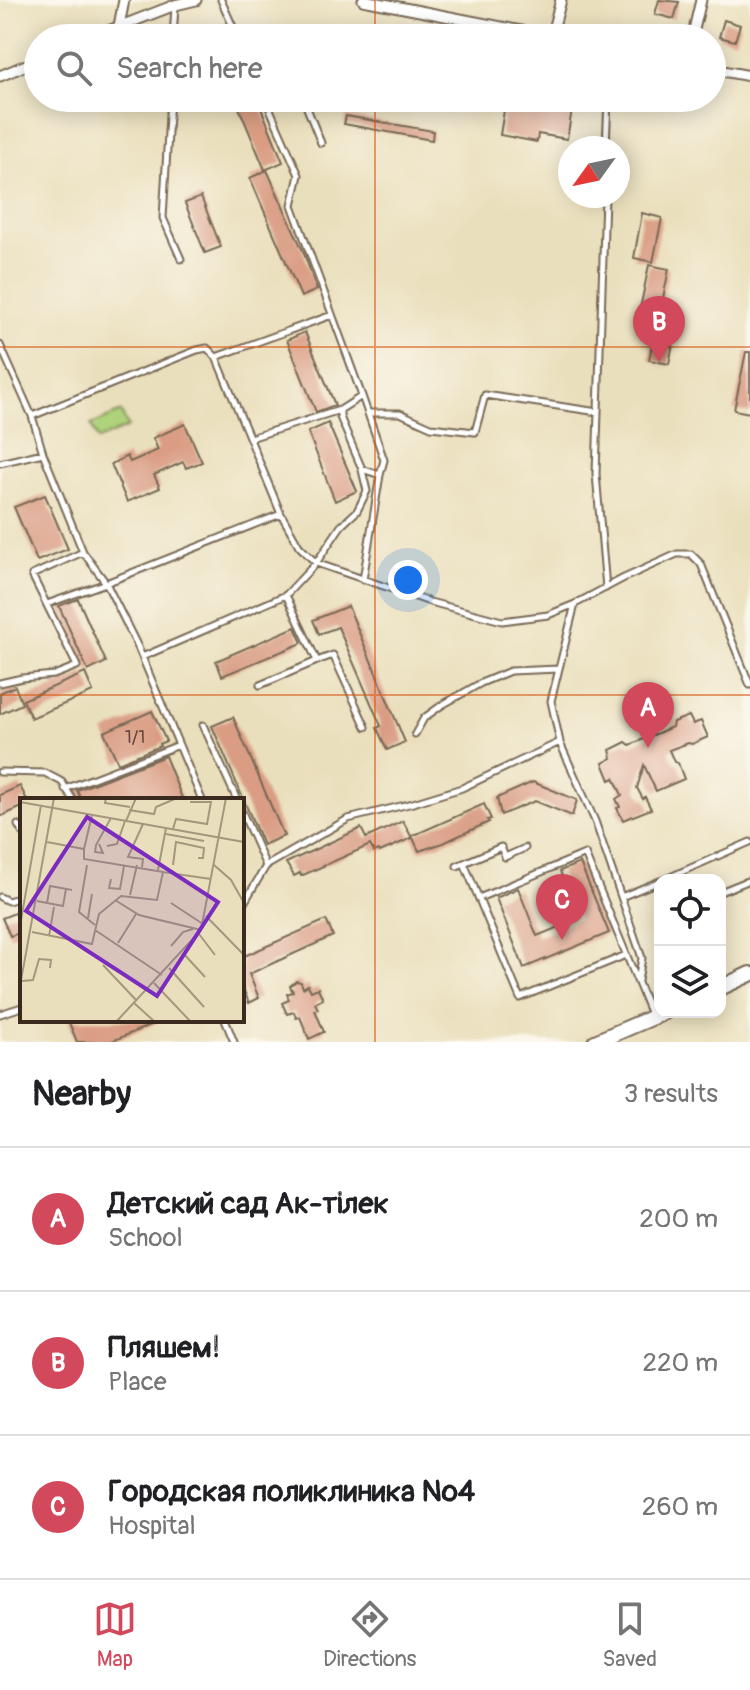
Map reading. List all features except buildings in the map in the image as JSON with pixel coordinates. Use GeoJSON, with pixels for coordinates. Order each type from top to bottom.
{"type":"FeatureCollection","features":[{"type":"Feature","properties":{"kind":"main road"},"geometry":{"type":"LineString","coordinates":[[726,985],[750,974]]}},
{"type":"Feature","properties":{"kind":"main road"},"geometry":{"type":"LineString","coordinates":[[595,1042],[654,1017]]}},
{"type":"Feature","properties":{"kind":"street"},"geometry":{"type":"LineString","coordinates":[[119,24],[124,0]]}},
{"type":"Feature","properties":{"kind":"street"},"geometry":{"type":"LineString","coordinates":[[124,24],[196,0]]}},
{"type":"Feature","properties":{"kind":"street"},"geometry":{"type":"LineString","coordinates":[[363,0],[416,5],[499,24]]}},
{"type":"Feature","properties":{"kind":"street"},"geometry":{"type":"LineString","coordinates":[[557,24],[561,0]]}},
{"type":"Feature","properties":{"kind":"street"},"geometry":{"type":"LineString","coordinates":[[695,24],[701,0]]}},
{"type":"Feature","properties":{"kind":"street"},"geometry":{"type":"LineString","coordinates":[[0,76],[24,66]]}},
{"type":"Feature","properties":{"kind":"street"},"geometry":{"type":"LineString","coordinates":[[726,72],[750,76]]}},
{"type":"Feature","properties":{"kind":"lane"},"geometry":{"type":"LineString","coordinates":[[221,0],[232,24]]}},
{"type":"Feature","properties":{"kind":"lane"},"geometry":{"type":"LineString","coordinates":[[174,24],[175,5]]}},
{"type":"Feature","properties":{"kind":"lane"},"geometry":{"type":"LineString","coordinates":[[169,112],[163,218],[181,259]]}},
{"type":"Feature","properties":{"kind":"lane"},"geometry":{"type":"LineString","coordinates":[[271,112],[299,175],[292,205],[384,460],[363,580]]}},
{"type":"Feature","properties":{"kind":"lane"},"geometry":{"type":"LineString","coordinates":[[309,112],[321,143]]}},
{"type":"Feature","properties":{"kind":"lane"},"geometry":{"type":"LineString","coordinates":[[606,136],[607,112]]}},
{"type":"Feature","properties":{"kind":"lane"},"geometry":{"type":"LineString","coordinates":[[605,208],[596,474],[606,588]]}},
{"type":"Feature","properties":{"kind":"lane"},"geometry":{"type":"LineString","coordinates":[[216,357],[332,315]]}},
{"type":"Feature","properties":{"kind":"lane"},"geometry":{"type":"LineString","coordinates":[[0,345],[32,416],[43,453],[83,552],[106,583],[142,657],[201,798]]}},
{"type":"Feature","properties":{"kind":"lane"},"geometry":{"type":"LineString","coordinates":[[32,416],[207,348],[216,357],[281,514],[299,546],[316,563],[430,602],[502,621],[548,615],[677,554],[691,554],[701,564],[750,685]]}},
{"type":"Feature","properties":{"kind":"lane"},"geometry":{"type":"LineString","coordinates":[[368,413],[400,413],[431,427],[475,432],[485,395],[598,412]]}},
{"type":"Feature","properties":{"kind":"lane"},"geometry":{"type":"LineString","coordinates":[[250,438],[340,410],[362,396]]}},
{"type":"Feature","properties":{"kind":"lane"},"geometry":{"type":"LineString","coordinates":[[142,657],[286,595],[316,563],[341,526],[357,511],[367,491],[340,410]]}},
{"type":"Feature","properties":{"kind":"lane"},"geometry":{"type":"LineString","coordinates":[[0,463],[43,453]]}},
{"type":"Feature","properties":{"kind":"lane"},"geometry":{"type":"LineString","coordinates":[[362,469],[380,475]]}},
{"type":"Feature","properties":{"kind":"lane"},"geometry":{"type":"LineString","coordinates":[[47,604],[281,514]]}},
{"type":"Feature","properties":{"kind":"lane"},"geometry":{"type":"LineString","coordinates":[[0,683],[54,675],[77,666],[32,575],[83,552]]}},
{"type":"Feature","properties":{"kind":"lane"},"geometry":{"type":"LineString","coordinates":[[286,595],[317,661]]}},
{"type":"Feature","properties":{"kind":"lane"},"geometry":{"type":"LineString","coordinates":[[575,604],[551,701],[560,742],[595,821],[642,958],[638,982]]}},
{"type":"Feature","properties":{"kind":"lane"},"geometry":{"type":"LineString","coordinates":[[260,685],[333,655],[366,727]]}},
{"type":"Feature","properties":{"kind":"lane"},"geometry":{"type":"LineString","coordinates":[[415,734],[424,718],[481,683],[510,671],[559,669]]}},
{"type":"Feature","properties":{"kind":"lane"},"geometry":{"type":"LineString","coordinates":[[203,725],[236,798]]}},
{"type":"Feature","properties":{"kind":"lane"},"geometry":{"type":"LineString","coordinates":[[244,900],[266,866],[348,819],[462,788],[560,742]]}},
{"type":"Feature","properties":{"kind":"lane"},"geometry":{"type":"LineString","coordinates":[[65,789],[179,745]]}},
{"type":"Feature","properties":{"kind":"lane"},"geometry":{"type":"LineString","coordinates":[[0,772],[45,773],[62,782],[72,798]]}},
{"type":"Feature","properties":{"kind":"lane"},"geometry":{"type":"LineString","coordinates":[[244,816],[266,866]]}},
{"type":"Feature","properties":{"kind":"lane"},"geometry":{"type":"LineString","coordinates":[[18,825],[20,828]]}},
{"type":"Feature","properties":{"kind":"lane"},"geometry":{"type":"LineString","coordinates":[[678,874],[750,842]]}},
{"type":"Feature","properties":{"kind":"lane"},"geometry":{"type":"LineString","coordinates":[[457,866],[501,847],[505,857],[525,848]]}},
{"type":"Feature","properties":{"kind":"lane"},"geometry":{"type":"LineString","coordinates":[[479,898],[585,854],[638,982],[654,1008]]}},
{"type":"Feature","properties":{"kind":"lane"},"geometry":{"type":"LineString","coordinates":[[464,863],[520,998],[626,955]]}},
{"type":"Feature","properties":{"kind":"lane"},"geometry":{"type":"LineString","coordinates":[[726,890],[750,880]]}},
{"type":"Feature","properties":{"kind":"lane"},"geometry":{"type":"LineString","coordinates":[[621,897],[654,884]]}},
{"type":"Feature","properties":{"kind":"lane"},"geometry":{"type":"LineString","coordinates":[[0,897],[8,901],[20,898]]}},
{"type":"Feature","properties":{"kind":"lane"},"geometry":{"type":"LineString","coordinates":[[0,1014],[20,1008]]}},
{"type":"Feature","properties":{"kind":"lane"},"geometry":{"type":"LineString","coordinates":[[226,1022],[234,1042]]}},
{"type":"Feature","properties":{"kind":"green space"},"geometry":{"type":"Polygon","coordinates":[[[121,412],[128,427],[98,440],[91,425],[121,412]]]}},
{"type":"Feature","properties":{"kind":"place","name":"Пляшем!"},"geometry":{"type":"Point","coordinates":[659,362]}},
{"type":"Feature","properties":{"kind":"place","name":"Детский сад Ак-тiлек"},"geometry":{"type":"Point","coordinates":[648,748]}},
{"type":"Feature","properties":{"kind":"place","name":"Городская поликлиника №4"},"geometry":{"type":"Point","coordinates":[562,940]}}]}
